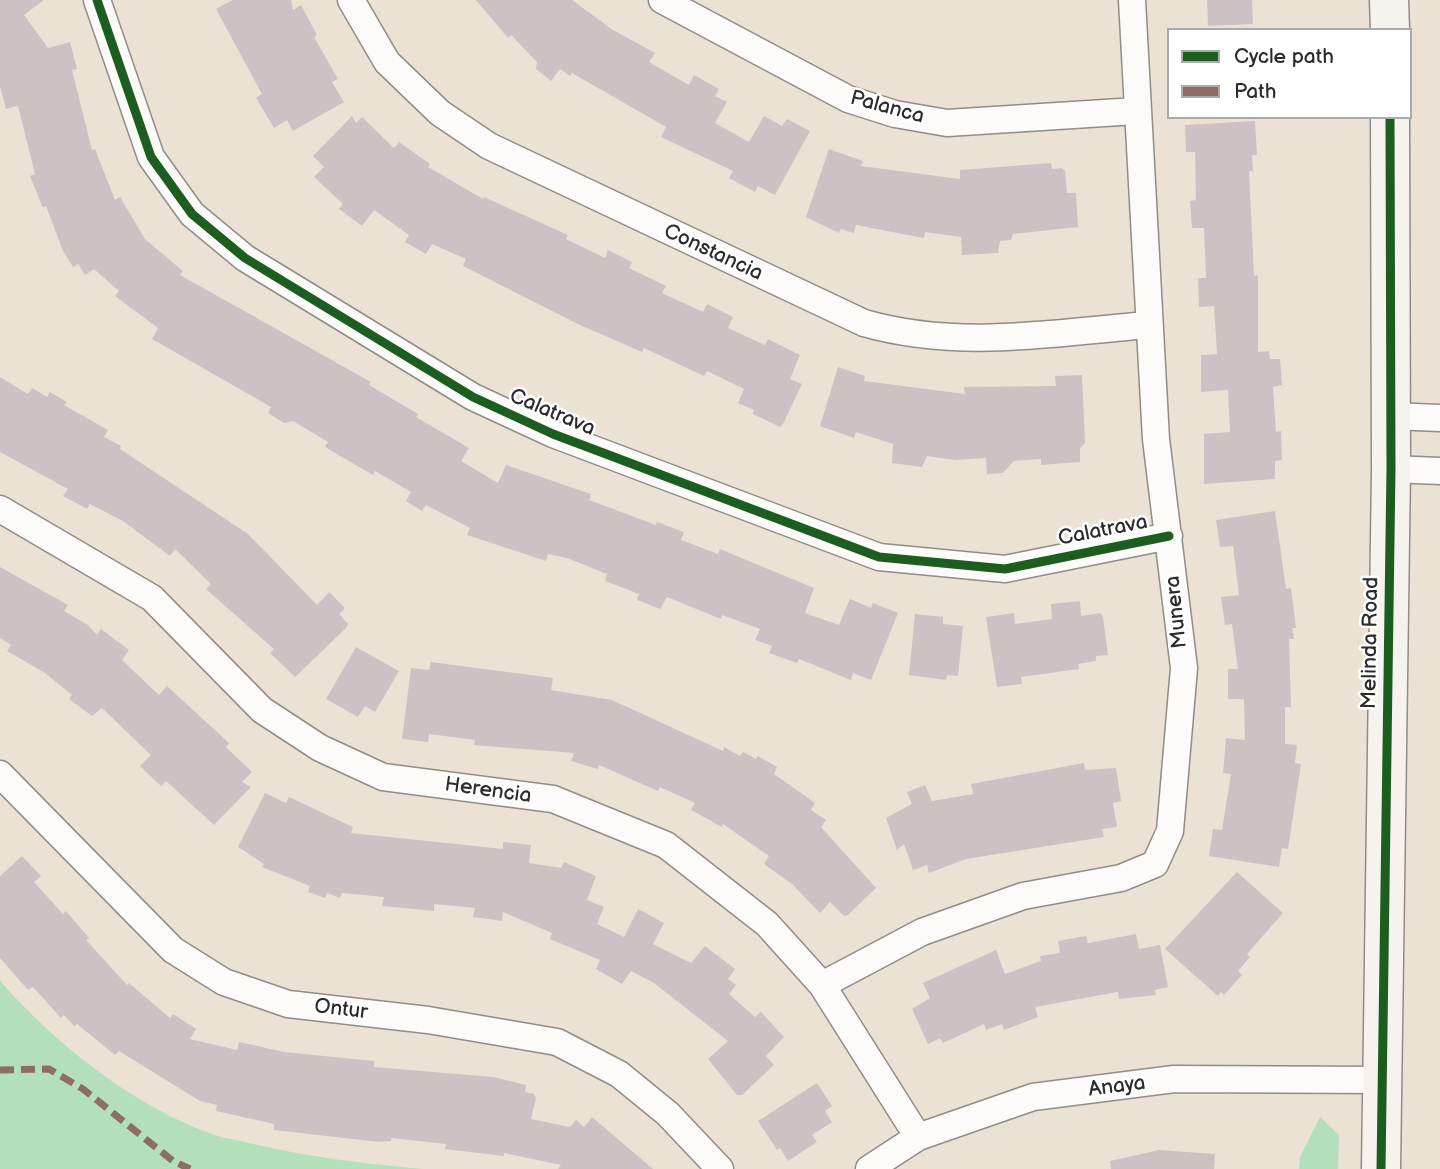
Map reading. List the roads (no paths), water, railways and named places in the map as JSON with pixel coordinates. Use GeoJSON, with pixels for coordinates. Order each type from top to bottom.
{"type":"FeatureCollection","features":[{"type":"Feature","properties":{"kind":"main road"},"geometry":{"type":"LineString","coordinates":[[1390,0],[1390,28]]}},
{"type":"Feature","properties":{"kind":"main road","name":"Melinda Road"},"geometry":{"type":"LineString","coordinates":[[1381,1169],[1392,416],[1390,119]]}},
{"type":"Feature","properties":{"kind":"street","name":"Calatrava"},"geometry":{"type":"LineString","coordinates":[[97,0],[151,157],[191,215],[245,258],[473,397],[554,434],[879,557],[1005,569],[1169,536]]}},
{"type":"Feature","properties":{"kind":"street","name":"Constancia"},"geometry":{"type":"LineString","coordinates":[[351,0],[387,62],[440,113],[489,146],[864,323],[905,334],[966,340],[1148,325]]}},
{"type":"Feature","properties":{"kind":"street","name":"Palanca"},"geometry":{"type":"LineString","coordinates":[[662,0],[848,99],[895,114],[947,123],[1136,111]]}},
{"type":"Feature","properties":{"kind":"street","name":"Munera"},"geometry":{"type":"LineString","coordinates":[[822,985],[922,932],[1023,896],[1121,878],[1155,864],[1170,831],[1184,668],[1156,439],[1132,0]]}},
{"type":"Feature","properties":{"kind":"street"},"geometry":{"type":"LineString","coordinates":[[1392,416],[1440,418]]}},
{"type":"Feature","properties":{"kind":"street"},"geometry":{"type":"LineString","coordinates":[[1391,469],[1440,471]]}},
{"type":"Feature","properties":{"kind":"street","name":"Herencia"},"geometry":{"type":"LineString","coordinates":[[0,509],[152,598],[262,710],[320,748],[383,776],[553,799],[666,845],[767,923],[822,985],[918,1137]]}},
{"type":"Feature","properties":{"kind":"street","name":"Ontur"},"geometry":{"type":"LineString","coordinates":[[0,774],[173,950],[224,982],[288,1004],[428,1020],[556,1042],[618,1074],[668,1114],[720,1169]]}},
{"type":"Feature","properties":{"kind":"street","name":"Anaya"},"geometry":{"type":"LineString","coordinates":[[869,1169],[918,1137],[1033,1097],[1161,1081],[1381,1080]]}}]}
